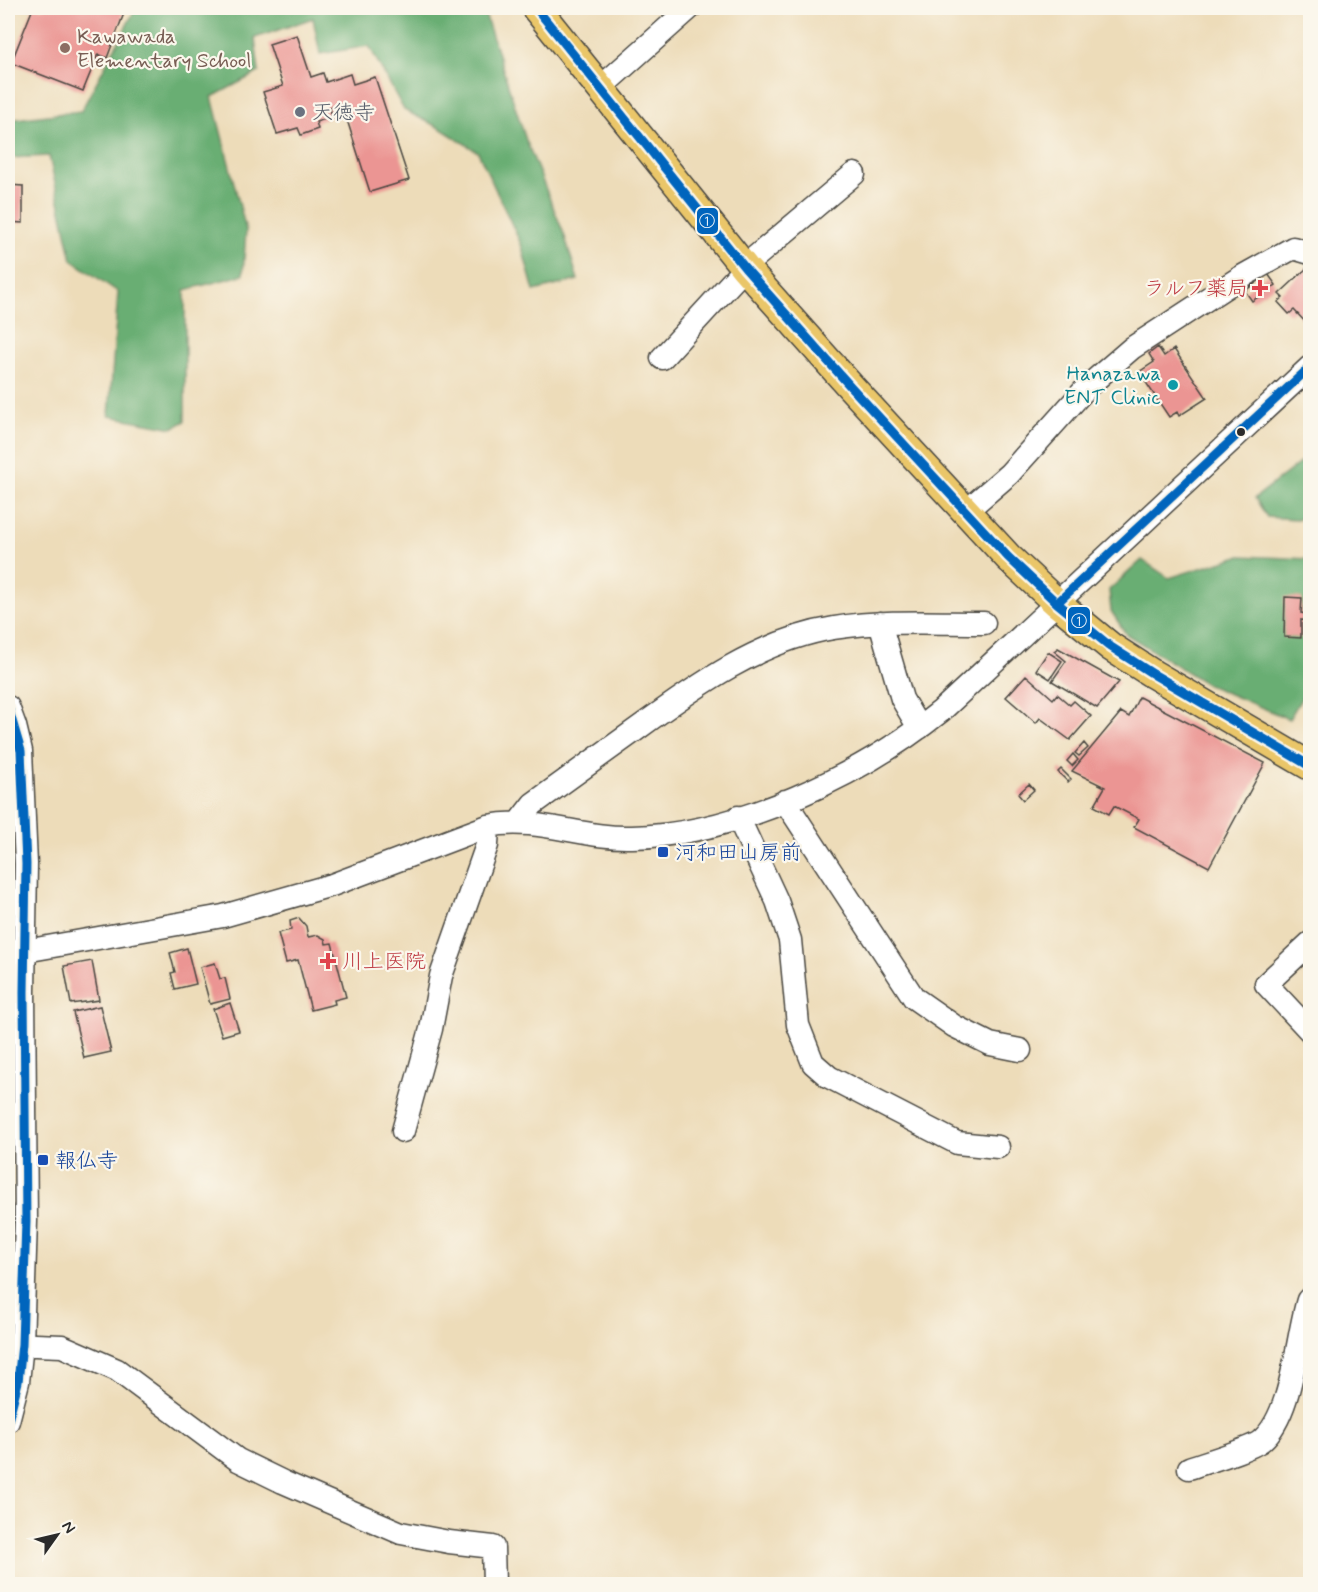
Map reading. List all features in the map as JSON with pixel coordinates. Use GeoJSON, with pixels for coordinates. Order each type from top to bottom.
{"type":"FeatureCollection","features":[{"type":"Feature","properties":{"kind":"main road"},"geometry":{"type":"LineString","coordinates":[[536,8],[745,267],[815,347],[966,512],[1057,603],[1132,662],[1311,766]]}},
{"type":"Feature","properties":{"kind":"street"},"geometry":{"type":"LineString","coordinates":[[600,88],[686,9]]}},
{"type":"Feature","properties":{"kind":"street"},"geometry":{"type":"LineString","coordinates":[[662,358],[745,267],[854,174]]}},
{"type":"Feature","properties":{"kind":"street"},"geometry":{"type":"LineString","coordinates":[[966,512],[1009,474],[1088,386],[1132,348],[1241,278],[1293,248],[1311,253]]}},
{"type":"Feature","properties":{"kind":"street"},"geometry":{"type":"LineString","coordinates":[[16,952],[223,916],[332,885],[488,826],[519,822],[591,835],[631,838],[663,836],[712,826],[785,801],[842,776],[919,728],[951,702],[1311,367]]}},
{"type":"Feature","properties":{"kind":"street"},"geometry":{"type":"LineString","coordinates":[[880,623],[902,699],[919,728]]}},
{"type":"Feature","properties":{"kind":"street"},"geometry":{"type":"LineString","coordinates":[[519,822],[533,804],[694,687],[736,664],[809,634],[833,628],[880,623],[984,623]]}},
{"type":"Feature","properties":{"kind":"street"},"geometry":{"type":"LineString","coordinates":[[8,707],[21,751],[26,864],[16,952],[15,1344],[18,1382],[8,1421]]}},
{"type":"Feature","properties":{"kind":"street"},"geometry":{"type":"LineString","coordinates":[[785,801],[914,998],[954,1026],[990,1044],[1020,1050]]}},
{"type":"Feature","properties":{"kind":"street"},"geometry":{"type":"LineString","coordinates":[[738,817],[777,901],[790,940],[798,1025],[813,1063],[829,1077],[957,1143],[998,1147]]}},
{"type":"Feature","properties":{"kind":"street"},"geometry":{"type":"LineString","coordinates":[[403,1131],[430,1029],[441,976],[487,845],[488,826]]}},
{"type":"Feature","properties":{"kind":"street"},"geometry":{"type":"LineString","coordinates":[[1311,943],[1266,984],[1311,1031]]}},
{"type":"Feature","properties":{"kind":"street"},"geometry":{"type":"LineString","coordinates":[[1189,1468],[1261,1442],[1274,1426],[1291,1383],[1301,1322],[1308,1300],[1311,1298]]}},
{"type":"Feature","properties":{"kind":"street"},"geometry":{"type":"LineString","coordinates":[[15,1344],[62,1346],[117,1370],[238,1460],[356,1514],[401,1533],[493,1547],[494,1584]]}},
{"type":"Feature","properties":{"kind":"green space"},"geometry":{"type":"Polygon","coordinates":[[[136,8],[483,8],[526,140],[564,234],[578,280],[534,291],[521,244],[478,152],[440,128],[404,110],[369,46],[320,54],[313,18],[255,38],[259,72],[212,97],[246,230],[243,275],[185,290],[185,421],[173,428],[109,416],[118,292],[72,260],[49,156],[8,158],[8,120],[81,111],[136,8]]]}},
{"type":"Feature","properties":{"kind":"green space"},"geometry":{"type":"Polygon","coordinates":[[[1310,455],[1310,520],[1267,517],[1255,498],[1310,455]]]}},
{"type":"Feature","properties":{"kind":"green space"},"geometry":{"type":"Polygon","coordinates":[[[1239,556],[1310,559],[1310,684],[1289,719],[1208,685],[1126,634],[1111,611],[1109,590],[1142,560],[1169,578],[1239,556]]]}},
{"type":"Feature","properties":{"kind":"building"},"geometry":{"type":"Polygon","coordinates":[[[33,8],[126,8],[107,58],[98,54],[83,91],[11,63],[33,8]]]}},
{"type":"Feature","properties":{"kind":"building","name":"天徳寺"},"geometry":{"type":"Polygon","coordinates":[[[297,35],[311,77],[323,73],[326,82],[350,74],[353,84],[375,77],[409,180],[370,192],[342,104],[330,108],[332,117],[316,122],[318,129],[301,135],[298,128],[277,134],[263,92],[283,86],[269,44],[297,35]]]}},
{"type":"Feature","properties":{"kind":"building"},"geometry":{"type":"Polygon","coordinates":[[[8,185],[23,186],[23,223],[8,222],[8,185]]]}},
{"type":"Feature","properties":{"kind":"building"},"geometry":{"type":"Polygon","coordinates":[[[1307,268],[1310,272],[1309,326],[1294,310],[1289,314],[1278,302],[1283,298],[1279,294],[1307,268]]]}},
{"type":"Feature","properties":{"kind":"building","name":"ラルフ薬局"},"geometry":{"type":"Polygon","coordinates":[[[1268,274],[1276,285],[1252,301],[1245,291],[1268,274]]]}},
{"type":"Feature","properties":{"kind":"building","name":"Hanazawa ENT Clinic"},"geometry":{"type":"Polygon","coordinates":[[[1158,347],[1164,356],[1174,349],[1207,398],[1179,416],[1177,412],[1169,417],[1139,372],[1154,362],[1149,354],[1158,347]]]}},
{"type":"Feature","properties":{"kind":"building"},"geometry":{"type":"Polygon","coordinates":[[[1285,597],[1302,598],[1301,613],[1307,614],[1307,609],[1310,609],[1310,624],[1301,620],[1301,638],[1284,637],[1285,597]]]}},
{"type":"Feature","properties":{"kind":"building"},"geometry":{"type":"Polygon","coordinates":[[[1058,648],[1119,682],[1097,708],[1052,681],[1066,661],[1054,651],[1058,648]]]}},
{"type":"Feature","properties":{"kind":"building"},"geometry":{"type":"Polygon","coordinates":[[[1048,652],[1062,661],[1050,679],[1036,670],[1048,652]]]}},
{"type":"Feature","properties":{"kind":"building"},"geometry":{"type":"Polygon","coordinates":[[[1026,675],[1053,699],[1057,694],[1070,705],[1074,701],[1091,716],[1070,740],[1040,718],[1036,723],[1006,697],[1026,675]]]}},
{"type":"Feature","properties":{"kind":"building"},"geometry":{"type":"Polygon","coordinates":[[[1139,697],[1265,763],[1209,867],[1134,827],[1139,819],[1114,806],[1109,814],[1094,806],[1105,787],[1072,771],[1121,712],[1129,717],[1139,697]]]}},
{"type":"Feature","properties":{"kind":"building"},"geometry":{"type":"Polygon","coordinates":[[[1084,743],[1088,748],[1079,756],[1075,753],[1084,743]]]}},
{"type":"Feature","properties":{"kind":"building"},"geometry":{"type":"Polygon","coordinates":[[[1073,754],[1078,760],[1072,766],[1067,761],[1073,754]]]}},
{"type":"Feature","properties":{"kind":"building"},"geometry":{"type":"Polygon","coordinates":[[[1061,769],[1071,779],[1068,782],[1058,772],[1061,769]]]}},
{"type":"Feature","properties":{"kind":"building"},"geometry":{"type":"Polygon","coordinates":[[[1029,784],[1034,790],[1023,800],[1018,794],[1029,784]]]}},
{"type":"Feature","properties":{"kind":"building"},"geometry":{"type":"Polygon","coordinates":[[[299,918],[306,926],[308,937],[318,935],[325,939],[326,944],[332,943],[346,997],[334,1000],[335,1004],[311,1010],[298,960],[286,963],[278,933],[291,930],[290,921],[299,918]]]}},
{"type":"Feature","properties":{"kind":"building"},"geometry":{"type":"Polygon","coordinates":[[[187,948],[196,984],[175,989],[171,973],[175,972],[170,953],[187,948]]]}},
{"type":"Feature","properties":{"kind":"building"},"geometry":{"type":"Polygon","coordinates":[[[92,961],[99,1000],[71,1004],[64,966],[92,961]]]}},
{"type":"Feature","properties":{"kind":"building"},"geometry":{"type":"Polygon","coordinates":[[[215,963],[220,979],[225,978],[230,999],[210,1004],[200,967],[215,963]]]}},
{"type":"Feature","properties":{"kind":"building"},"geometry":{"type":"Polygon","coordinates":[[[230,1003],[239,1031],[222,1036],[213,1009],[230,1003]]]}},
{"type":"Feature","properties":{"kind":"building"},"geometry":{"type":"Polygon","coordinates":[[[100,1006],[111,1052],[84,1058],[73,1012],[100,1006]]]}},
{"type":"Feature","properties":{"kind":"transit line","name":"①"},"geometry":{"type":"LineString","coordinates":[[536,8],[745,268],[1008,557],[1057,603],[1111,647],[1310,766]]}},
{"type":"Feature","properties":{"kind":"transit line","name":"①"},"geometry":{"type":"LineString","coordinates":[[1057,603],[1310,367]]}},
{"type":"Feature","properties":{"kind":"transit line","name":"①"},"geometry":{"type":"LineString","coordinates":[[8,707],[21,751],[26,864],[24,992],[26,1221],[22,1344],[18,1382],[8,1421]]}},
{"type":"Feature","properties":{"kind":"place","name":"Kawawada Elementary School"},"geometry":{"type":"Point","coordinates":[65,48]}},
{"type":"Feature","properties":{"kind":"place","name":"天徳寺"},"geometry":{"type":"Point","coordinates":[300,112]}},
{"type":"Feature","properties":{"kind":"place","name":"ラルフ薬局"},"geometry":{"type":"Point","coordinates":[1260,288]}},
{"type":"Feature","properties":{"kind":"place","name":"Hanazawa ENT Clinic"},"geometry":{"type":"Point","coordinates":[1173,385]}},
{"type":"Feature","properties":{"kind":"place","name":"河和田山房前"},"geometry":{"type":"Point","coordinates":[663,852]}},
{"type":"Feature","properties":{"kind":"place","name":"川上医院"},"geometry":{"type":"Point","coordinates":[328,961]}},
{"type":"Feature","properties":{"kind":"place","name":"報仏寺"},"geometry":{"type":"Point","coordinates":[43,1160]}}]}
